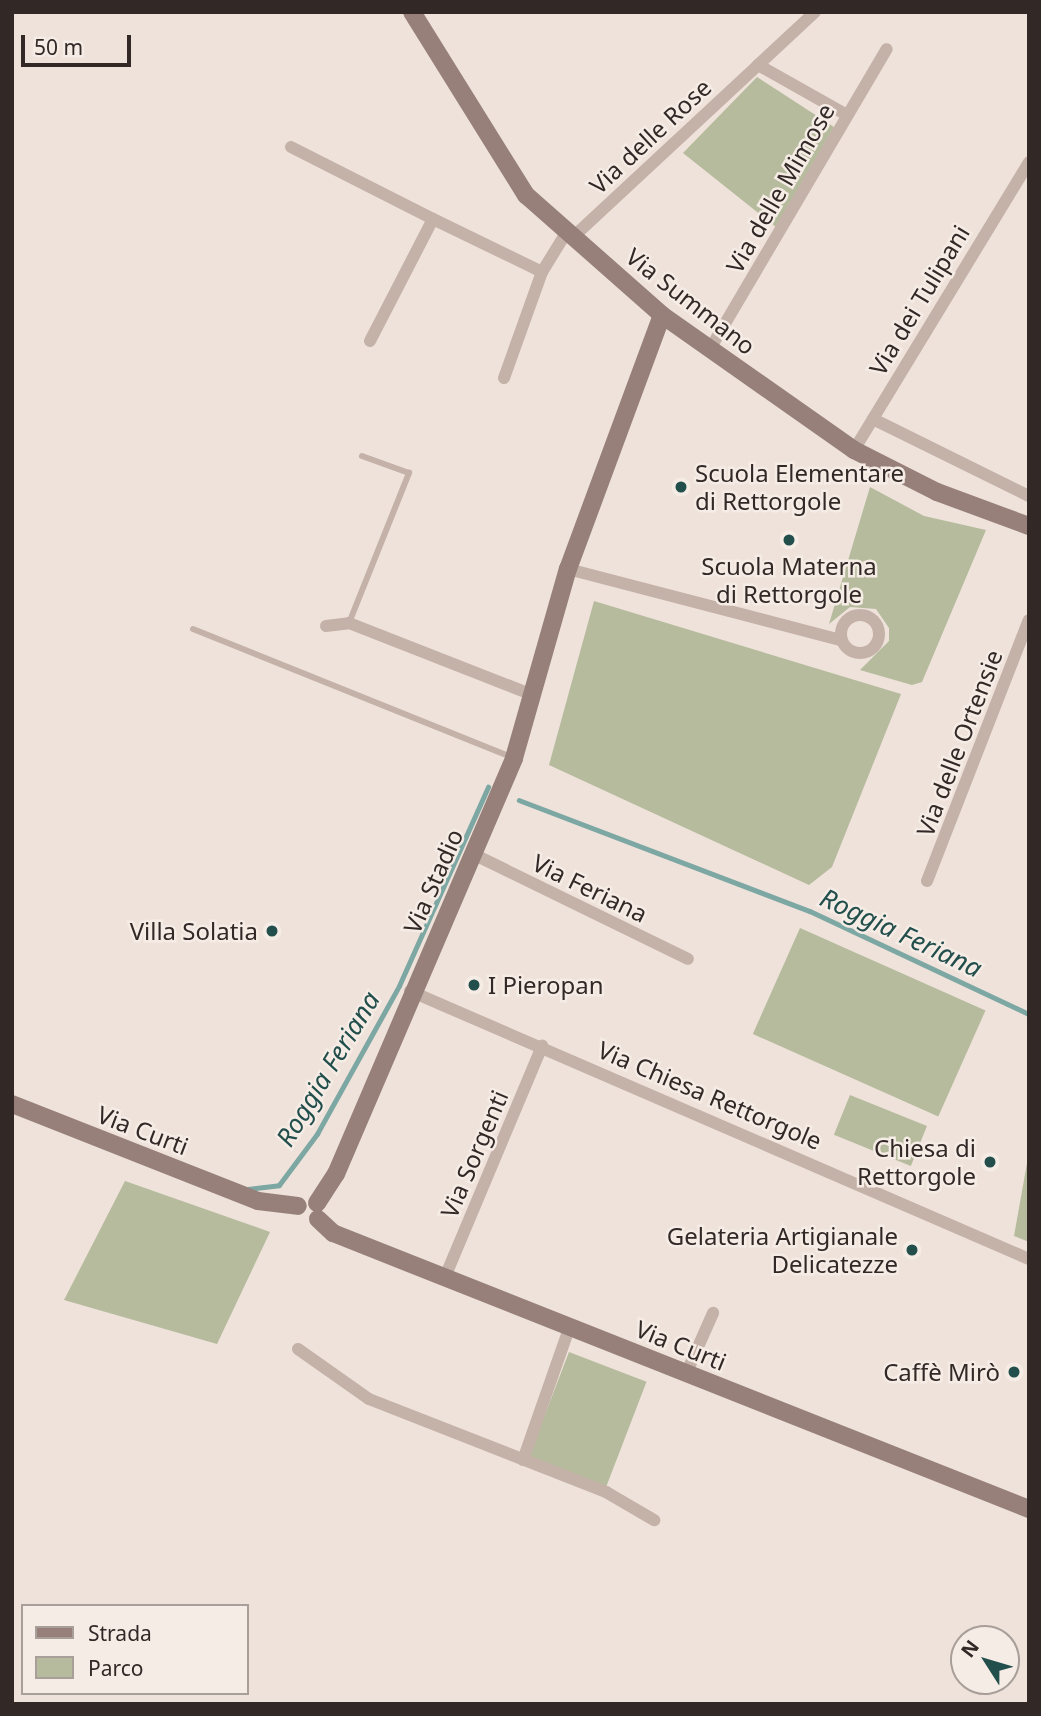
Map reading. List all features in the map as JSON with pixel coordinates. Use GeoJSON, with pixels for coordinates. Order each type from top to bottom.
{"type":"FeatureCollection","features":[{"type":"Feature","properties":{"kind":"street","name":"Via Summano"},"geometry":{"type":"LineString","coordinates":[[412,12],[500,162],[569,235],[662,315],[854,450],[937,492],[1029,526]]}},
{"type":"Feature","properties":{"kind":"street","name":"Via delle Rose"},"geometry":{"type":"LineString","coordinates":[[504,377],[542,272],[569,235],[815,12]]}},
{"type":"Feature","properties":{"kind":"street","name":"Via delle Mimose"},"geometry":{"type":"LineString","coordinates":[[710,349],[887,49]]}},
{"type":"Feature","properties":{"kind":"street"},"geometry":{"type":"LineString","coordinates":[[758,65],[847,115]]}},
{"type":"Feature","properties":{"kind":"street"},"geometry":{"type":"LineString","coordinates":[[291,147],[542,272]]}},
{"type":"Feature","properties":{"kind":"street","name":"Via dei Tulipani"},"geometry":{"type":"LineString","coordinates":[[854,450],[1029,162]]}},
{"type":"Feature","properties":{"kind":"street"},"geometry":{"type":"LineString","coordinates":[[370,341],[433,219]]}},
{"type":"Feature","properties":{"kind":"street","name":"Via Stadio"},"geometry":{"type":"LineString","coordinates":[[317,1211],[336,1174],[410,991],[514,758],[568,569],[662,315]]}},
{"type":"Feature","properties":{"kind":"street"},"geometry":{"type":"LineString","coordinates":[[873,419],[1029,496]]}},
{"type":"Feature","properties":{"kind":"street"},"geometry":{"type":"LineString","coordinates":[[568,569],[841,640]]}},
{"type":"Feature","properties":{"kind":"street","name":"Via delle Ortensie"},"geometry":{"type":"LineString","coordinates":[[928,881],[1029,620]]}},
{"type":"Feature","properties":{"kind":"street"},"geometry":{"type":"LineString","coordinates":[[326,626],[349,622],[533,695]]}},
{"type":"Feature","properties":{"kind":"street","name":"Via Feriana"},"geometry":{"type":"LineString","coordinates":[[473,854],[688,959]]}},
{"type":"Feature","properties":{"kind":"street","name":"Via Chiesa Rettorgole"},"geometry":{"type":"LineString","coordinates":[[410,991],[1029,1259]]}},
{"type":"Feature","properties":{"kind":"street","name":"Via Sorgenti"},"geometry":{"type":"LineString","coordinates":[[445,1277],[542,1046]]}},
{"type":"Feature","properties":{"kind":"street","name":"Via Curti"},"geometry":{"type":"LineString","coordinates":[[12,1104],[258,1201],[298,1206],[301,1220],[317,1211],[333,1233],[1029,1509]]}},
{"type":"Feature","properties":{"kind":"street"},"geometry":{"type":"LineString","coordinates":[[687,1374],[713,1314]]}},
{"type":"Feature","properties":{"kind":"street"},"geometry":{"type":"LineString","coordinates":[[523,1460],[570,1326]]}},
{"type":"Feature","properties":{"kind":"street"},"geometry":{"type":"LineString","coordinates":[[298,1349],[369,1399],[606,1492],[654,1520]]}},
{"type":"Feature","properties":{"kind":"lane"},"geometry":{"type":"LineString","coordinates":[[349,622],[409,473],[362,456]]}},
{"type":"Feature","properties":{"kind":"lane"},"geometry":{"type":"LineString","coordinates":[[193,629],[514,758]]}},
{"type":"Feature","properties":{"kind":"green space"},"geometry":{"type":"Polygon","coordinates":[[[757,77],[834,127],[776,227],[683,153],[757,77]]]}},
{"type":"Feature","properties":{"kind":"green space"},"geometry":{"type":"Polygon","coordinates":[[[870,487],[924,516],[986,530],[922,682],[912,685],[860,670],[889,641],[889,628],[876,609],[850,607],[829,624],[870,487]]]}},
{"type":"Feature","properties":{"kind":"green space"},"geometry":{"type":"Polygon","coordinates":[[[594,601],[901,694],[832,867],[809,885],[549,765],[594,601]]]}},
{"type":"Feature","properties":{"kind":"green space"},"geometry":{"type":"Polygon","coordinates":[[[800,928],[985,1011],[938,1117],[753,1034],[800,928]]]}},
{"type":"Feature","properties":{"kind":"green space"},"geometry":{"type":"Polygon","coordinates":[[[850,1095],[927,1126],[911,1166],[834,1135],[850,1095]]]}},
{"type":"Feature","properties":{"kind":"green space"},"geometry":{"type":"Polygon","coordinates":[[[1029,1152],[1029,1242],[1014,1236],[1029,1152]]]}},
{"type":"Feature","properties":{"kind":"green space"},"geometry":{"type":"Polygon","coordinates":[[[125,1181],[270,1232],[217,1344],[64,1300],[125,1181]]]}},
{"type":"Feature","properties":{"kind":"green space"},"geometry":{"type":"Polygon","coordinates":[[[569,1352],[646,1382],[606,1488],[528,1458],[569,1352]]]}},
{"type":"Feature","properties":{"kind":"waterway","name":"Roggia Feriana"},"geometry":{"type":"LineString","coordinates":[[248,1189],[279,1185],[317,1134],[399,986],[488,787]]}},
{"type":"Feature","properties":{"kind":"waterway","name":"Roggia Feriana"},"geometry":{"type":"LineString","coordinates":[[519,800],[810,911],[1029,1014]]}},
{"type":"Feature","properties":{"kind":"place","name":"Scuola Elementare di Rettorgole"},"geometry":{"type":"Point","coordinates":[681,487]}},
{"type":"Feature","properties":{"kind":"place","name":"Scuola Materna di Rettorgole"},"geometry":{"type":"Point","coordinates":[789,540]}},
{"type":"Feature","properties":{"kind":"place","name":"Villa Solatia"},"geometry":{"type":"Point","coordinates":[272,931]}},
{"type":"Feature","properties":{"kind":"place","name":"I Pieropan"},"geometry":{"type":"Point","coordinates":[474,985]}},
{"type":"Feature","properties":{"kind":"place","name":"Chiesa di Rettorgole"},"geometry":{"type":"Point","coordinates":[990,1162]}},
{"type":"Feature","properties":{"kind":"place","name":"Gelateria Artigianale Delicatezze"},"geometry":{"type":"Point","coordinates":[912,1250]}},
{"type":"Feature","properties":{"kind":"place","name":"Caffè Mirò"},"geometry":{"type":"Point","coordinates":[1014,1372]}}]}
